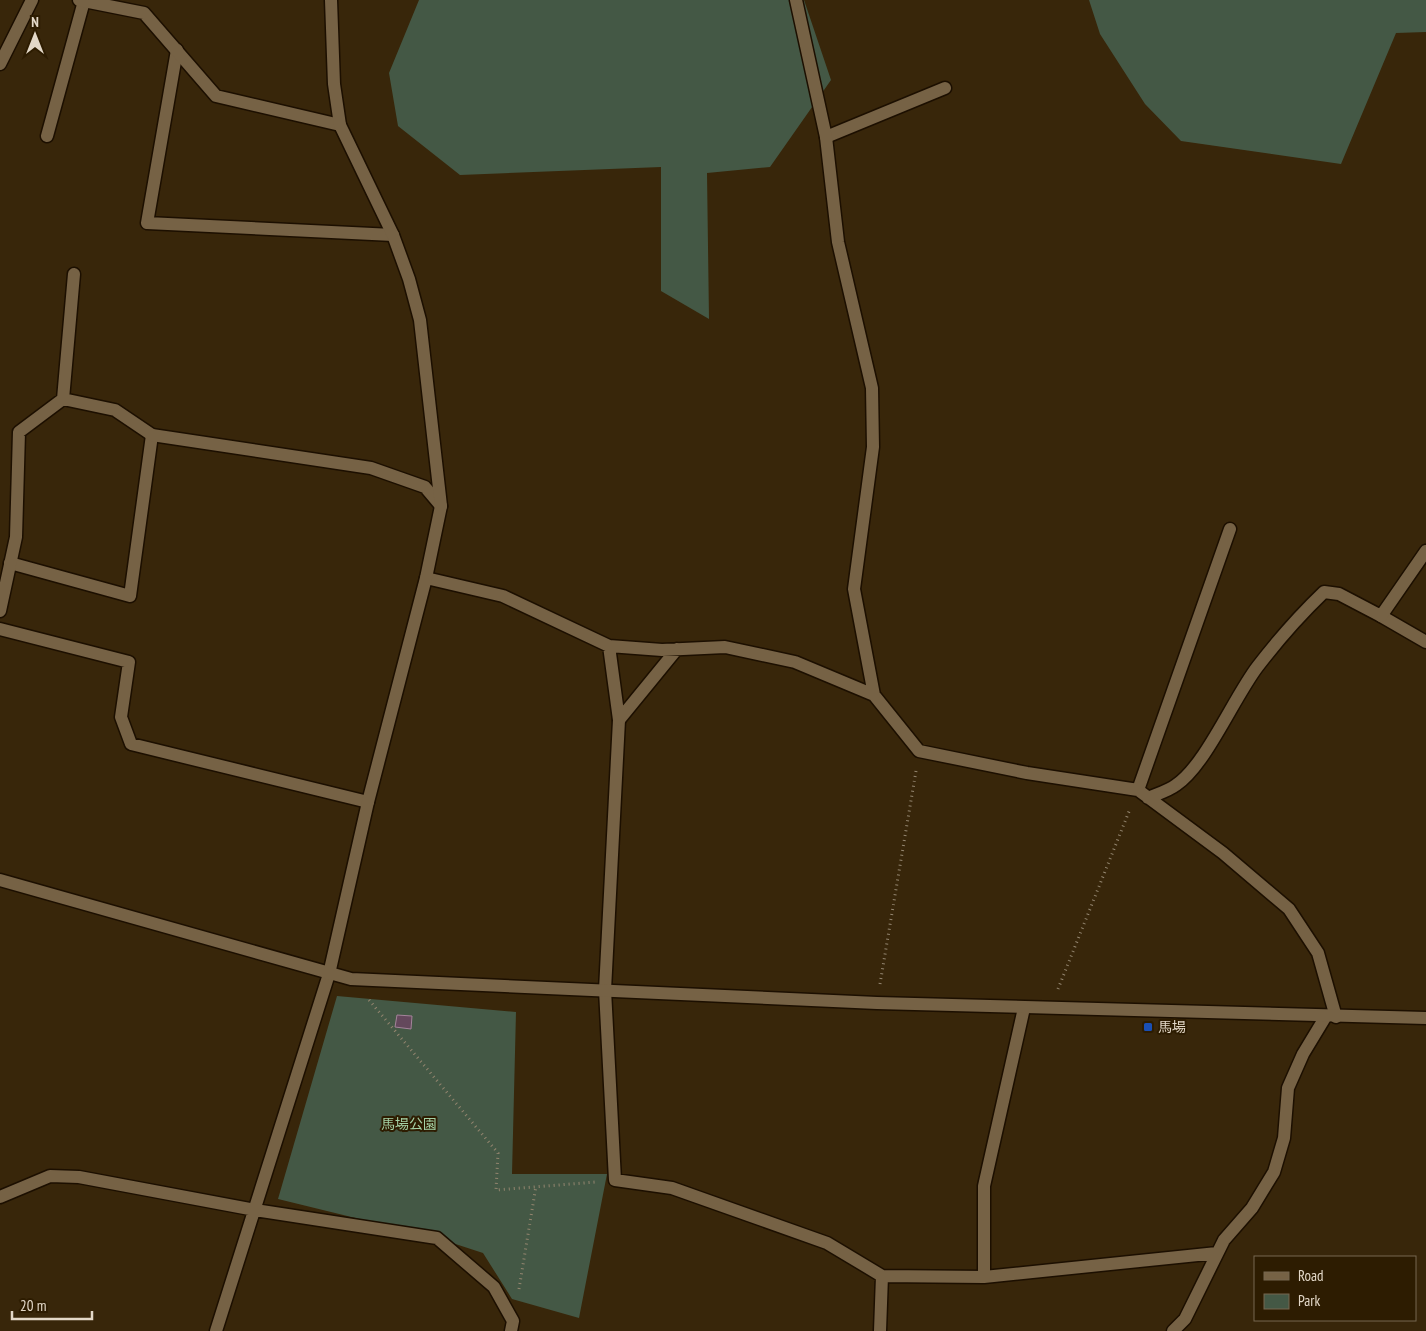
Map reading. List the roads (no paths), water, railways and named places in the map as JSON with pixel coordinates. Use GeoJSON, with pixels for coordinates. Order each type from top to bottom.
{"type":"FeatureCollection","features":[{"type":"Feature","properties":{"kind":"street"},"geometry":{"type":"LineString","coordinates":[[0,64],[32,0]]}},
{"type":"Feature","properties":{"kind":"street"},"geometry":{"type":"LineString","coordinates":[[47,136],[82,0],[144,13],[216,96],[340,125]]}},
{"type":"Feature","properties":{"kind":"street"},"geometry":{"type":"LineString","coordinates":[[216,1331],[329,974],[368,802],[426,578],[442,506],[420,320],[409,279],[393,235],[340,125],[334,84],[330,0]]}},
{"type":"Feature","properties":{"kind":"street"},"geometry":{"type":"LineString","coordinates":[[796,0],[826,138],[838,242],[872,388],[873,447],[854,589],[874,695]]}},
{"type":"Feature","properties":{"kind":"street"},"geometry":{"type":"LineString","coordinates":[[177,50],[147,223],[393,235]]}},
{"type":"Feature","properties":{"kind":"street"},"geometry":{"type":"LineString","coordinates":[[826,138],[945,88]]}},
{"type":"Feature","properties":{"kind":"street"},"geometry":{"type":"LineString","coordinates":[[0,611],[16,537],[19,432],[63,398],[74,274]]}},
{"type":"Feature","properties":{"kind":"street"},"geometry":{"type":"LineString","coordinates":[[63,398],[115,410],[152,435],[371,468],[425,487],[442,506]]}},
{"type":"Feature","properties":{"kind":"street"},"geometry":{"type":"LineString","coordinates":[[10,563],[130,596],[152,435]]}},
{"type":"Feature","properties":{"kind":"street"},"geometry":{"type":"LineString","coordinates":[[1143,794],[1230,529]]}},
{"type":"Feature","properties":{"kind":"street"},"geometry":{"type":"LineString","coordinates":[[1381,616],[1426,551]]}},
{"type":"Feature","properties":{"kind":"street"},"geometry":{"type":"LineString","coordinates":[[426,578],[503,596],[609,646],[678,649],[725,647],[795,662],[874,695],[919,750],[1027,774],[1143,794],[1176,785],[1192,769],[1257,667],[1298,618],[1324,592],[1339,594],[1426,642]]}},
{"type":"Feature","properties":{"kind":"street"},"geometry":{"type":"LineString","coordinates":[[0,629],[129,662],[121,717],[131,744],[368,802]]}},
{"type":"Feature","properties":{"kind":"street"},"geometry":{"type":"LineString","coordinates":[[609,646],[619,720],[605,990],[614,1180],[672,1188],[827,1242],[882,1276],[984,1277],[1217,1253]]}},
{"type":"Feature","properties":{"kind":"street"},"geometry":{"type":"LineString","coordinates":[[619,720],[678,649]]}},
{"type":"Feature","properties":{"kind":"street"},"geometry":{"type":"LineString","coordinates":[[1143,794],[1224,853],[1289,909],[1318,953],[1331,1017],[1303,1054],[1288,1088],[1284,1138],[1274,1172],[1252,1208],[1224,1240],[1185,1319],[1173,1331]]}},
{"type":"Feature","properties":{"kind":"street"},"geometry":{"type":"LineString","coordinates":[[0,880],[351,979],[877,1003],[1331,1017],[1426,1018]]}},
{"type":"Feature","properties":{"kind":"street"},"geometry":{"type":"LineString","coordinates":[[984,1277],[984,1186],[1024,1008]]}},
{"type":"Feature","properties":{"kind":"street"},"geometry":{"type":"LineString","coordinates":[[0,1197],[50,1176],[79,1177],[255,1210],[437,1238],[494,1287],[512,1326]]}},
{"type":"Feature","properties":{"kind":"street"},"geometry":{"type":"LineString","coordinates":[[880,1331],[882,1276]]}},
{"type":"Feature","properties":{"kind":"place","name":"馬場"},"geometry":{"type":"Point","coordinates":[1148,1027]}},
{"type":"Feature","properties":{"kind":"park label","name":"馬場公園"},"geometry":{"type":"Point","coordinates":[409,1124]}}]}
